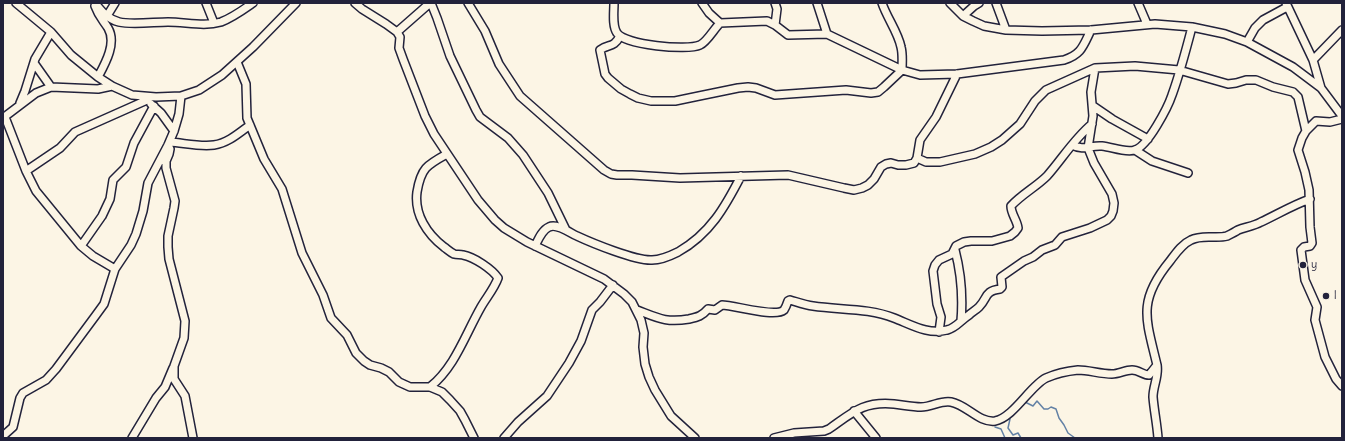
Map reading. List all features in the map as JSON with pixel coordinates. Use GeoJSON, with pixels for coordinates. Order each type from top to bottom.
{"type":"FeatureCollection","features":[{"type":"Feature","properties":{"kind":"street"},"geometry":{"type":"LineString","coordinates":[[16,3],[51,32],[71,55],[98,77],[112,86],[144,98],[154,106],[174,131]]}},
{"type":"Feature","properties":{"kind":"street"},"geometry":{"type":"LineString","coordinates":[[94,3],[99,17],[108,28],[111,35],[111,42],[107,56],[98,77]]}},
{"type":"Feature","properties":{"kind":"street"},"geometry":{"type":"LineString","coordinates":[[94,3],[107,16],[119,22],[171,22],[192,24],[214,23],[227,20],[253,3]]}},
{"type":"Feature","properties":{"kind":"street"},"geometry":{"type":"LineString","coordinates":[[107,16],[114,3]]}},
{"type":"Feature","properties":{"kind":"street"},"geometry":{"type":"LineString","coordinates":[[206,3],[214,23]]}},
{"type":"Feature","properties":{"kind":"street"},"geometry":{"type":"LineString","coordinates":[[26,171],[60,148],[75,132],[144,98],[181,96],[200,90],[222,75],[237,62],[296,3]]}},
{"type":"Feature","properties":{"kind":"street"},"geometry":{"type":"LineString","coordinates":[[355,3],[397,32],[400,37],[399,48],[425,116],[434,134],[478,200],[495,220],[510,232],[535,246],[561,257],[613,285],[632,302],[641,320],[644,333],[643,347],[645,364],[652,384],[663,405],[671,416],[695,438]]}},
{"type":"Feature","properties":{"kind":"street"},"geometry":{"type":"LineString","coordinates":[[397,32],[430,3],[437,18],[450,56],[476,110],[480,116],[508,138],[524,155],[548,193],[566,230]]}},
{"type":"Feature","properties":{"kind":"street"},"geometry":{"type":"LineString","coordinates":[[468,3],[485,31],[499,64],[520,96],[604,170],[617,176],[638,175],[680,178],[788,175],[854,190],[862,188],[868,185],[874,179],[881,167],[886,164],[891,163],[906,165],[914,163],[917,158],[920,140],[936,117],[957,74]]}},
{"type":"Feature","properties":{"kind":"street"},"geometry":{"type":"LineString","coordinates":[[614,3],[614,25],[616,33],[620,36],[649,45],[684,48],[701,45],[707,40],[720,23],[767,21],[788,35],[827,34],[902,70],[920,75],[957,74],[1064,60],[1075,57],[1082,49],[1091,30]]}},
{"type":"Feature","properties":{"kind":"street"},"geometry":{"type":"LineString","coordinates":[[702,3],[709,13],[720,23]]}},
{"type":"Feature","properties":{"kind":"street"},"geometry":{"type":"LineString","coordinates":[[775,3],[777,9],[775,25]]}},
{"type":"Feature","properties":{"kind":"street"},"geometry":{"type":"LineString","coordinates":[[817,3],[827,34]]}},
{"type":"Feature","properties":{"kind":"street"},"geometry":{"type":"LineString","coordinates":[[620,36],[614,44],[600,50],[605,74],[621,89],[638,98],[651,101],[675,100],[748,87],[756,88],[775,95],[846,90],[871,93],[878,92],[884,88],[902,70],[901,48],[898,36],[882,3]]}},
{"type":"Feature","properties":{"kind":"street"},"geometry":{"type":"LineString","coordinates":[[950,3],[963,16],[984,26],[1006,30],[1091,30],[1147,24],[1192,27],[1225,34],[1247,42],[1293,67],[1321,88],[1342,116]]}},
{"type":"Feature","properties":{"kind":"street"},"geometry":{"type":"LineString","coordinates":[[1138,3],[1147,24]]}},
{"type":"Feature","properties":{"kind":"street"},"geometry":{"type":"LineString","coordinates":[[963,16],[975,4]]}},
{"type":"Feature","properties":{"kind":"street"},"geometry":{"type":"LineString","coordinates":[[998,5],[1006,30]]}},
{"type":"Feature","properties":{"kind":"street"},"geometry":{"type":"LineString","coordinates":[[1247,42],[1255,28],[1263,20],[1287,5],[1313,60],[1321,88]]}},
{"type":"Feature","properties":{"kind":"street"},"geometry":{"type":"LineString","coordinates":[[1135,150],[1148,139],[1172,96],[1192,27]]}},
{"type":"Feature","properties":{"kind":"street"},"geometry":{"type":"LineString","coordinates":[[1313,60],[1342,30]]}},
{"type":"Feature","properties":{"kind":"street"},"geometry":{"type":"LineString","coordinates":[[18,107],[26,91],[34,63],[51,32]]}},
{"type":"Feature","properties":{"kind":"street"},"geometry":{"type":"LineString","coordinates":[[237,62],[246,84],[248,97],[246,112],[250,125],[264,159],[282,189],[302,252],[323,295],[331,318],[347,335],[356,353],[364,361],[388,372],[399,382],[410,387],[430,387],[442,392],[465,420],[474,438]]}},
{"type":"Feature","properties":{"kind":"street"},"geometry":{"type":"LineString","coordinates":[[34,63],[51,87]]}},
{"type":"Feature","properties":{"kind":"street"},"geometry":{"type":"LineString","coordinates":[[917,158],[926,162],[940,162],[975,154],[991,147],[1002,140],[1020,124],[1035,101],[1046,90],[1095,68],[1135,66],[1179,70],[1228,84],[1246,80],[1256,80],[1273,87],[1293,92],[1298,97],[1306,130]]}},
{"type":"Feature","properties":{"kind":"street"},"geometry":{"type":"LineString","coordinates":[[637,310],[660,319],[677,321],[697,318],[708,309],[715,310],[722,305],[753,311],[781,311],[784,310],[788,301],[790,300],[812,306],[840,308],[880,314],[892,317],[923,330],[939,332],[949,330],[978,308],[988,293],[1000,289],[1002,287],[1001,277],[1012,268],[1033,257],[1042,250],[1055,245],[1062,237],[1078,233],[1100,224],[1111,216],[1114,207],[1112,194],[1094,163],[1088,148],[1092,124],[1092,92],[1095,68]]}},
{"type":"Feature","properties":{"kind":"street"},"geometry":{"type":"LineString","coordinates":[[112,86],[98,89],[51,87],[36,93],[4,118],[36,191],[80,246],[93,256],[115,269]]}},
{"type":"Feature","properties":{"kind":"street"},"geometry":{"type":"LineString","coordinates":[[3,436],[13,427],[20,398],[23,393],[46,380],[56,370],[96,315],[106,298],[115,269],[131,245],[136,234],[143,211],[148,183],[174,131],[179,114],[181,96]]}},
{"type":"Feature","properties":{"kind":"street"},"geometry":{"type":"LineString","coordinates":[[80,246],[102,216],[110,199],[113,180],[126,167],[134,143],[154,106]]}},
{"type":"Feature","properties":{"kind":"street"},"geometry":{"type":"LineString","coordinates":[[1093,106],[1112,120],[1148,139]]}},
{"type":"Feature","properties":{"kind":"street"},"geometry":{"type":"LineString","coordinates":[[1342,119],[1330,122],[1316,121],[1306,130],[1298,150],[1305,172],[1310,199],[1312,243],[1310,246],[1304,247],[1301,250],[1305,280],[1317,307],[1315,320],[1325,357],[1336,379],[1342,386]]}},
{"type":"Feature","properties":{"kind":"street"},"geometry":{"type":"LineString","coordinates":[[939,332],[941,317],[937,304],[933,271],[935,265],[939,260],[952,254],[956,246],[964,242],[992,241],[1010,236],[1015,232],[1018,228],[1012,214],[1011,206],[1046,177],[1078,137],[1092,124]]}},
{"type":"Feature","properties":{"kind":"street"},"geometry":{"type":"LineString","coordinates":[[169,143],[214,145],[232,138],[250,125]]}},
{"type":"Feature","properties":{"kind":"street"},"geometry":{"type":"LineString","coordinates":[[132,438],[156,398],[165,387],[184,338],[185,321],[169,259],[168,246],[168,236],[175,201],[166,168],[166,161],[170,149],[169,143]]}},
{"type":"Feature","properties":{"kind":"street"},"geometry":{"type":"LineString","coordinates":[[1072,145],[1082,149],[1098,146],[1135,150],[1152,160],[1188,173]]}},
{"type":"Feature","properties":{"kind":"street"},"geometry":{"type":"LineString","coordinates":[[430,387],[443,374],[454,359],[498,278],[492,271],[472,257],[453,253],[442,246],[433,238],[420,218],[417,207],[417,194],[422,175],[425,168],[447,154]]}},
{"type":"Feature","properties":{"kind":"street"},"geometry":{"type":"LineString","coordinates":[[535,246],[548,227],[556,226],[589,241],[632,256],[651,260],[661,259],[683,248],[698,237],[710,225],[722,210],[741,176]]}},
{"type":"Feature","properties":{"kind":"street"},"geometry":{"type":"LineString","coordinates":[[1158,438],[1153,397],[1158,365],[1150,338],[1146,314],[1146,306],[1155,281],[1179,249],[1192,239],[1228,236],[1243,228],[1260,223],[1310,199]]}},
{"type":"Feature","properties":{"kind":"street"},"geometry":{"type":"LineString","coordinates":[[955,250],[961,283],[961,321]]}},
{"type":"Feature","properties":{"kind":"street"},"geometry":{"type":"LineString","coordinates":[[504,438],[518,422],[548,396],[581,341],[592,310],[613,285]]}},
{"type":"Feature","properties":{"kind":"street"},"geometry":{"type":"LineString","coordinates":[[774,438],[794,433],[824,431],[854,411],[878,404],[927,407],[943,402],[951,402],[985,420],[998,421],[1025,399],[1039,383],[1050,376],[1079,370],[1113,374],[1133,370],[1149,375],[1158,365]]}},
{"type":"Feature","properties":{"kind":"street"},"geometry":{"type":"LineString","coordinates":[[174,366],[174,379],[185,396],[194,438]]}},
{"type":"Feature","properties":{"kind":"street"},"geometry":{"type":"LineString","coordinates":[[854,411],[876,438]]}},
{"type":"Feature","properties":{"kind":"waterway"},"geometry":{"type":"LineString","coordinates":[[1024,403],[1025,402],[1033,406],[1037,401],[1044,409],[1051,407],[1056,409],[1059,418],[1068,433],[1075,438]]}},
{"type":"Feature","properties":{"kind":"waterway"},"geometry":{"type":"LineString","coordinates":[[1010,419],[1008,428],[1013,435],[1018,433],[1021,438]]}},
{"type":"Feature","properties":{"kind":"waterway"},"geometry":{"type":"LineString","coordinates":[[995,427],[1001,429],[1005,438]]}},
{"type":"Feature","properties":{"kind":"place","name":"y"},"geometry":{"type":"Point","coordinates":[1303,265]}},
{"type":"Feature","properties":{"kind":"place","name":"l"},"geometry":{"type":"Point","coordinates":[1326,296]}}]}
